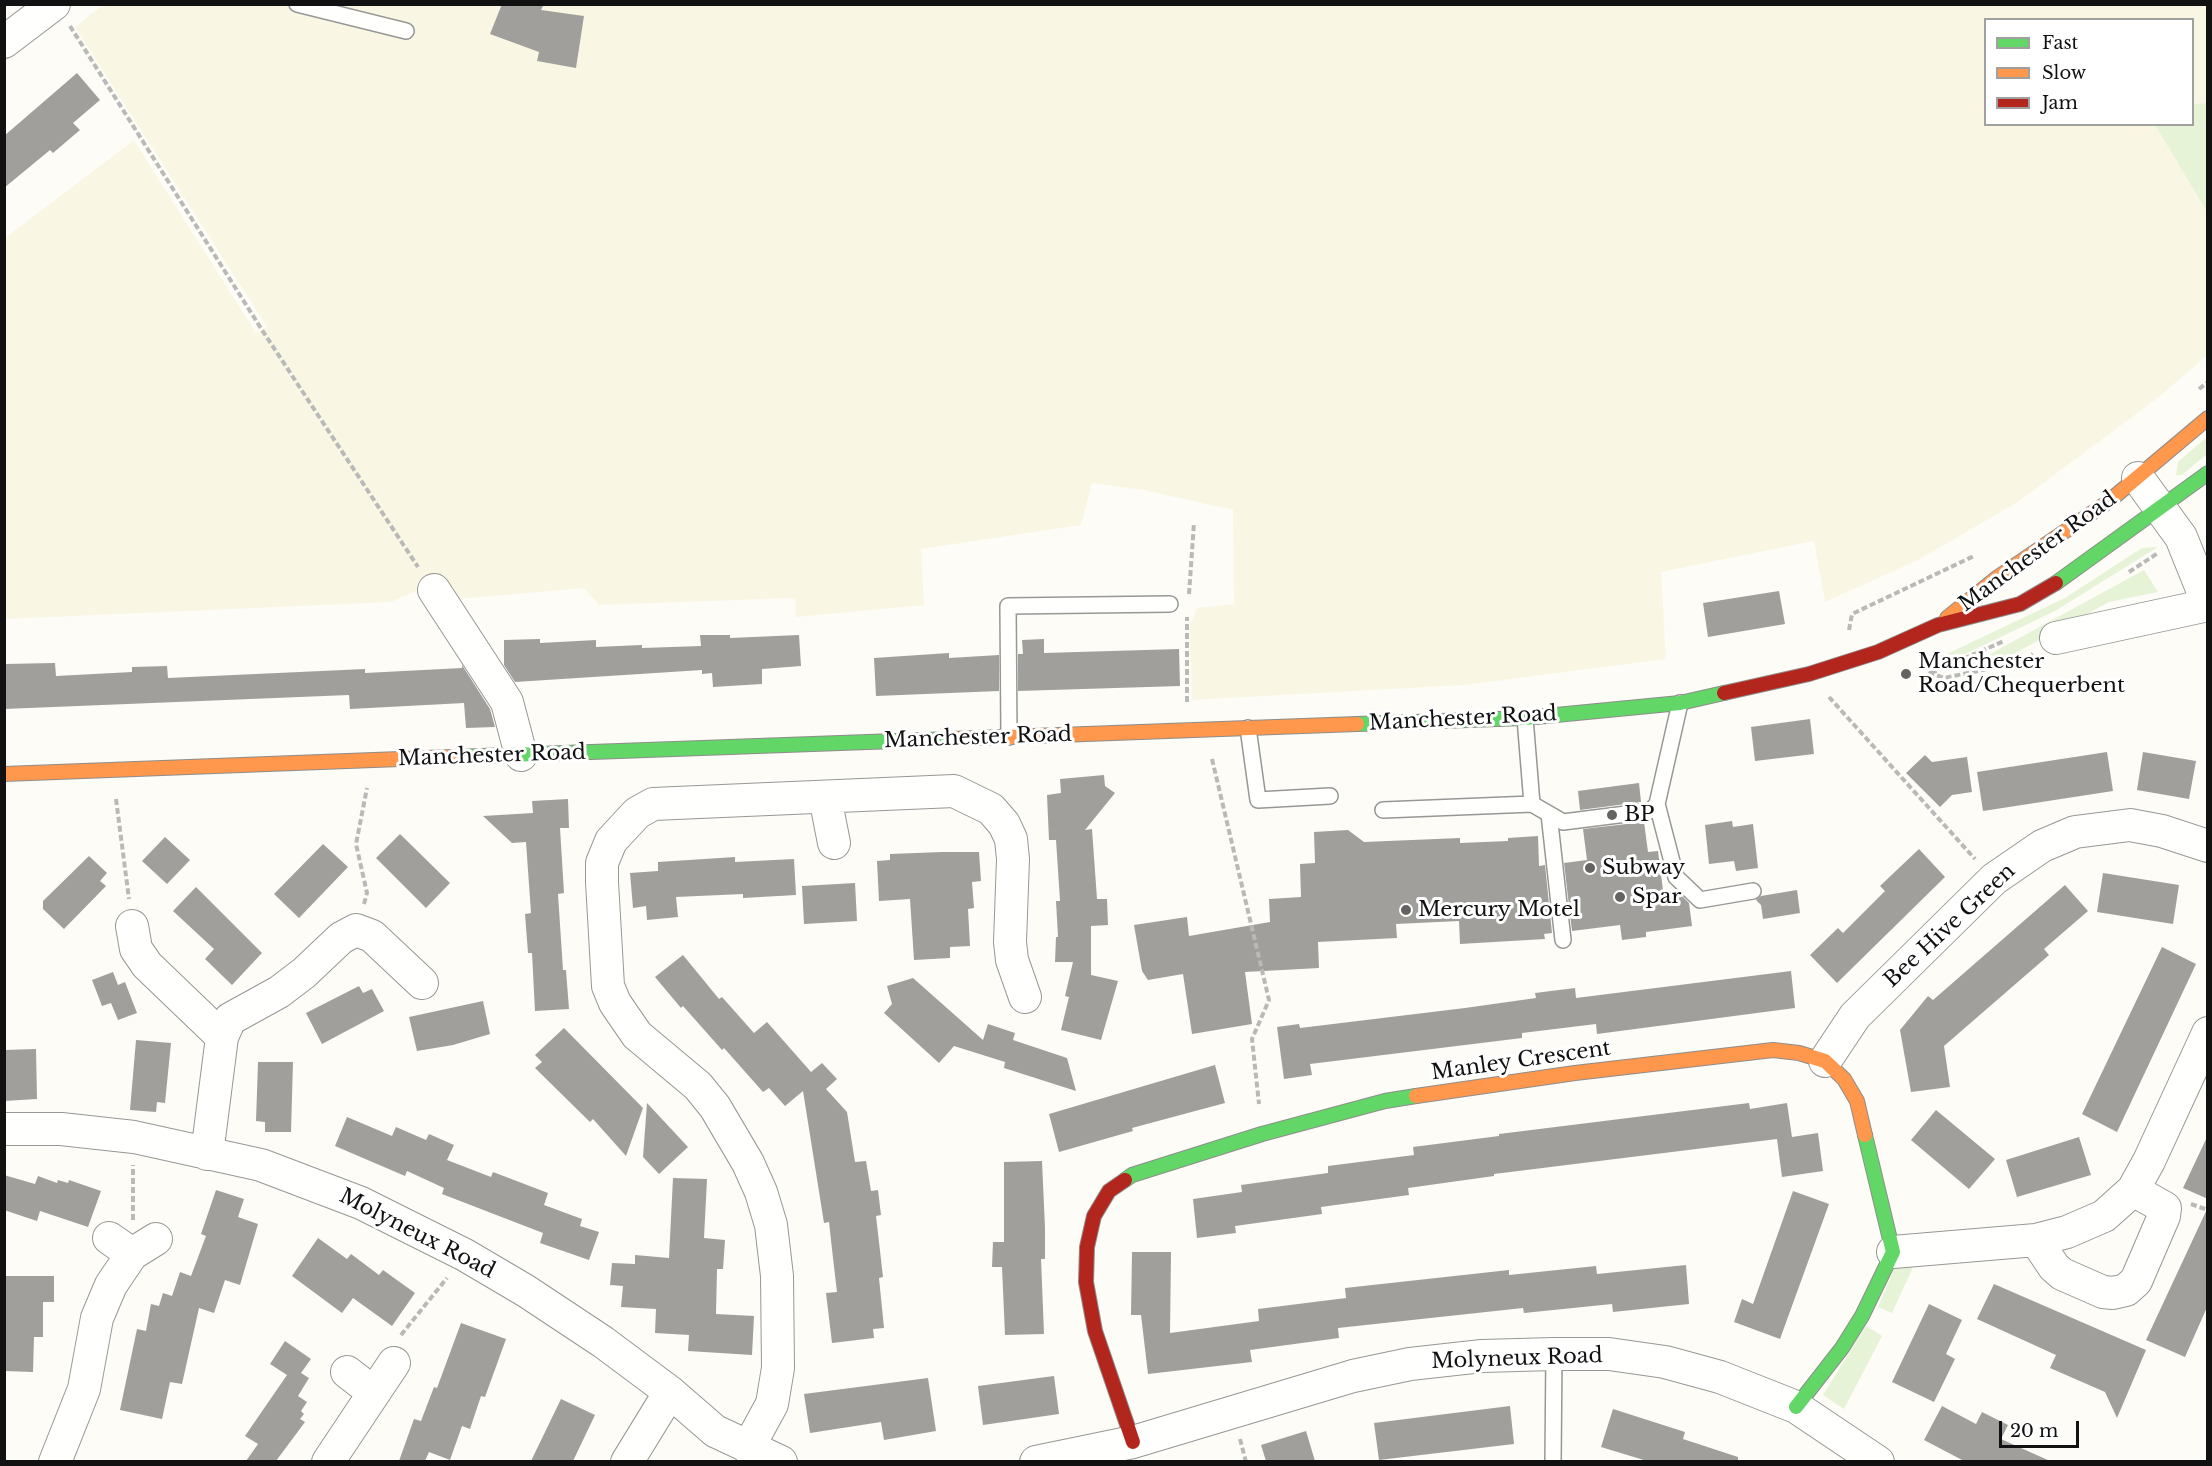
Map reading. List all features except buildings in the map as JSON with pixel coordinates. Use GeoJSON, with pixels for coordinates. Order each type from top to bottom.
{"type":"FeatureCollection","features":[{"type":"Feature","properties":{"kind":"main road","name":"Manchester Road"},"geometry":{"type":"LineString","coordinates":[[1938,626],[1998,577],[2076,525],[2138,478],[2208,418]]}},
{"type":"Feature","properties":{"kind":"main road","name":"Manchester Road"},"geometry":{"type":"LineString","coordinates":[[4,774],[1525,718],[1680,703],[1809,674],[1878,652],[1938,626],[2020,604],[2069,576],[2208,473]]}},
{"type":"Feature","properties":{"kind":"main road","name":"Manley Crescent"},"geometry":{"type":"LineString","coordinates":[[1133,1442],[1095,1331],[1088,1292],[1087,1247],[1094,1216],[1109,1191],[1132,1175],[1262,1134],[1385,1101],[1575,1073],[1773,1050],[1799,1053],[1825,1062],[1844,1079],[1857,1101],[1893,1252]]}},
{"type":"Feature","properties":{"kind":"main road"},"geometry":{"type":"LineString","coordinates":[[1796,1407],[1842,1348],[1862,1316],[1893,1252]]}},
{"type":"Feature","properties":{"kind":"street"},"geometry":{"type":"LineString","coordinates":[[4,42],[53,5]]}},
{"type":"Feature","properties":{"kind":"street","name":"Manchester Road"},"geometry":{"type":"LineString","coordinates":[[2056,638],[2208,604],[2192,560],[2162,509],[2138,478]]}},
{"type":"Feature","properties":{"kind":"street"},"geometry":{"type":"LineString","coordinates":[[434,590],[507,702],[521,755]]}},
{"type":"Feature","properties":{"kind":"street"},"geometry":{"type":"LineString","coordinates":[[748,1448],[772,1404],[777,1368],[777,1276],[771,1225],[761,1192],[748,1163],[715,1107],[698,1086],[637,1035],[615,1003],[608,986],[602,863],[611,841],[637,813],[653,804],[954,792],[991,809],[1004,824],[1011,839],[1013,859],[1000,966],[1025,997]]}},
{"type":"Feature","properties":{"kind":"street"},"geometry":{"type":"LineString","coordinates":[[825,797],[834,843]]}},
{"type":"Feature","properties":{"kind":"street","name":"Bee Hive Green"},"geometry":{"type":"LineString","coordinates":[[1825,1062],[1855,1016],[1994,879],[2042,846],[2075,832],[2105,826],[2130,825],[2162,831],[2208,846]]}},
{"type":"Feature","properties":{"kind":"street"},"geometry":{"type":"LineString","coordinates":[[132,926],[136,949],[147,965],[222,1037]]}},
{"type":"Feature","properties":{"kind":"street"},"geometry":{"type":"LineString","coordinates":[[207,1154],[222,1037],[230,1018],[279,993],[341,938],[356,930],[372,936],[422,983]]}},
{"type":"Feature","properties":{"kind":"street"},"geometry":{"type":"LineString","coordinates":[[1893,1252],[2036,1240],[2067,1232],[2104,1216],[2133,1190],[2149,1161],[2208,1033]]}},
{"type":"Feature","properties":{"kind":"street","name":"Molyneux Road"},"geometry":{"type":"LineString","coordinates":[[4,1129],[61,1129],[134,1137],[261,1165],[361,1203],[465,1255],[603,1342],[670,1392],[715,1431],[748,1448],[781,1461]]}},
{"type":"Feature","properties":{"kind":"street"},"geometry":{"type":"LineString","coordinates":[[2036,1240],[2054,1267],[2062,1274],[2103,1292],[2113,1293],[2126,1290],[2136,1281],[2164,1216],[2165,1208],[2133,1190]]}},
{"type":"Feature","properties":{"kind":"street"},"geometry":{"type":"LineString","coordinates":[[55,1461],[84,1389],[97,1318],[132,1243]]}},
{"type":"Feature","properties":{"kind":"street","name":"Molyneux Road"},"geometry":{"type":"LineString","coordinates":[[1036,1461],[1133,1442],[1344,1379],[1410,1364],[1482,1356],[1554,1354],[1609,1354],[1665,1362],[1720,1377],[1796,1407],[1878,1461]]}},
{"type":"Feature","properties":{"kind":"street"},"geometry":{"type":"LineString","coordinates":[[328,1461],[394,1363]]}},
{"type":"Feature","properties":{"kind":"street"},"geometry":{"type":"LineString","coordinates":[[346,1372],[373,1392]]}},
{"type":"Feature","properties":{"kind":"street"},"geometry":{"type":"LineString","coordinates":[[627,1461],[670,1392]]}},
{"type":"Feature","properties":{"kind":"lane"},"geometry":{"type":"LineString","coordinates":[[297,4],[406,32]]}},
{"type":"Feature","properties":{"kind":"lane"},"geometry":{"type":"LineString","coordinates":[[1009,737],[1008,606],[1170,604]]}},
{"type":"Feature","properties":{"kind":"lane"},"geometry":{"type":"LineString","coordinates":[[1680,703],[1657,804],[1676,877],[1700,900],[1753,891]]}},
{"type":"Feature","properties":{"kind":"lane"},"geometry":{"type":"LineString","coordinates":[[1525,718],[1532,804]]}},
{"type":"Feature","properties":{"kind":"lane"},"geometry":{"type":"LineString","coordinates":[[1248,728],[1258,800],[1330,796]]}},
{"type":"Feature","properties":{"kind":"lane"},"geometry":{"type":"LineString","coordinates":[[1383,810],[1532,804],[1563,822],[1650,811],[1657,804]]}},
{"type":"Feature","properties":{"kind":"lane"},"geometry":{"type":"LineString","coordinates":[[1549,814],[1563,940]]}},
{"type":"Feature","properties":{"kind":"lane"},"geometry":{"type":"LineString","coordinates":[[1552,1461],[1554,1354]]}},
{"type":"Feature","properties":{"kind":"path"},"geometry":{"type":"LineString","coordinates":[[53,5],[69,25],[262,330],[434,590]]}},
{"type":"Feature","properties":{"kind":"path"},"geometry":{"type":"LineString","coordinates":[[2190,396],[2208,382]]}},
{"type":"Feature","properties":{"kind":"path"},"geometry":{"type":"LineString","coordinates":[[1189,599],[1194,523]]}},
{"type":"Feature","properties":{"kind":"path"},"geometry":{"type":"LineString","coordinates":[[1844,663],[1852,614],[1984,551]]}},
{"type":"Feature","properties":{"kind":"path"},"geometry":{"type":"LineString","coordinates":[[1187,730],[1188,608]]}},
{"type":"Feature","properties":{"kind":"path"},"geometry":{"type":"LineString","coordinates":[[1904,640],[1931,673],[1944,678],[2021,662],[2056,638]]}},
{"type":"Feature","properties":{"kind":"path"},"geometry":{"type":"LineString","coordinates":[[1809,674],[1994,879]]}},
{"type":"Feature","properties":{"kind":"path"},"geometry":{"type":"LineString","coordinates":[[1204,729],[1269,1000],[1252,1039],[1262,1134]]}},
{"type":"Feature","properties":{"kind":"path"},"geometry":{"type":"LineString","coordinates":[[356,930],[367,893],[356,844],[358,822],[374,760]]}},
{"type":"Feature","properties":{"kind":"path"},"geometry":{"type":"LineString","coordinates":[[112,769],[132,926]]}},
{"type":"Feature","properties":{"kind":"path"},"geometry":{"type":"LineString","coordinates":[[132,1243],[134,1137]]}},
{"type":"Feature","properties":{"kind":"path"},"geometry":{"type":"LineString","coordinates":[[394,1363],[393,1345],[465,1255]]}},
{"type":"Feature","properties":{"kind":"shaded area"},"geometry":{"type":"Polygon","coordinates":[[[103,5],[2207,5],[2207,103],[2194,104],[2194,18],[1984,18],[1984,126],[2156,126],[2207,212],[2207,355],[2159,397],[2018,502],[1918,560],[1825,602],[1814,541],[1661,572],[1666,659],[1464,685],[1192,700],[1190,625],[1197,608],[1234,604],[1233,510],[1144,490],[1092,483],[1081,525],[921,549],[924,605],[796,617],[795,598],[599,605],[584,588],[458,599],[419,590],[391,602],[5,619],[5,238],[134,140],[256,333],[267,327],[75,27],[103,5]]]}},
{"type":"Feature","properties":{"kind":"green space"},"geometry":{"type":"Polygon","coordinates":[[[2208,103],[2207,212],[2156,126],[2194,126],[2194,104],[2208,103]]]}},
{"type":"Feature","properties":{"kind":"green space"},"geometry":{"type":"Polygon","coordinates":[[[2207,437],[2207,454],[2182,475],[2176,475],[2178,462],[2207,437]]]}},
{"type":"Feature","properties":{"kind":"green space"},"geometry":{"type":"Polygon","coordinates":[[[2158,547],[2055,611],[1936,668],[1932,661],[2065,598],[2142,548],[2158,547]]]}},
{"type":"Feature","properties":{"kind":"green space"},"geometry":{"type":"Polygon","coordinates":[[[2144,570],[2158,592],[2109,602],[2008,657],[2007,662],[1957,672],[2144,570]]]}},
{"type":"Feature","properties":{"kind":"green space"},"geometry":{"type":"Polygon","coordinates":[[[1914,1265],[1892,1313],[1878,1307],[1895,1267],[1914,1265]]]}},
{"type":"Feature","properties":{"kind":"green space"},"geometry":{"type":"Polygon","coordinates":[[[1866,1326],[1882,1336],[1844,1409],[1823,1395],[1866,1326]]]}},
{"type":"Feature","properties":{"kind":"traffic: fast"},"geometry":{"type":"LineString","coordinates":[[2056,583],[2208,473]]}},
{"type":"Feature","properties":{"kind":"traffic: fast"},"geometry":{"type":"LineString","coordinates":[[1357,724],[1525,718],[1680,703],[1724,693]]}},
{"type":"Feature","properties":{"kind":"traffic: fast"},"geometry":{"type":"LineString","coordinates":[[453,757],[951,739]]}},
{"type":"Feature","properties":{"kind":"traffic: fast"},"geometry":{"type":"LineString","coordinates":[[1125,1180],[1132,1175],[1262,1134],[1385,1101],[1416,1096]]}},
{"type":"Feature","properties":{"kind":"traffic: fast"},"geometry":{"type":"LineString","coordinates":[[1796,1407],[1842,1348],[1862,1316],[1893,1252],[1865,1135]]}},
{"type":"Feature","properties":{"kind":"traffic: slow"},"geometry":{"type":"LineString","coordinates":[[1947,618],[1998,577],[2108,502],[2208,418]]}},
{"type":"Feature","properties":{"kind":"traffic: slow"},"geometry":{"type":"LineString","coordinates":[[951,739],[1357,724]]}},
{"type":"Feature","properties":{"kind":"traffic: slow"},"geometry":{"type":"LineString","coordinates":[[4,774],[453,757]]}},
{"type":"Feature","properties":{"kind":"traffic: slow"},"geometry":{"type":"LineString","coordinates":[[1416,1096],[1575,1073],[1773,1050],[1799,1053],[1825,1061],[1844,1079],[1857,1101],[1865,1135]]}},
{"type":"Feature","properties":{"kind":"traffic: jam"},"geometry":{"type":"LineString","coordinates":[[1724,693],[1809,674],[1878,652],[1938,625],[2020,604],[2056,583]]}},
{"type":"Feature","properties":{"kind":"traffic: jam"},"geometry":{"type":"LineString","coordinates":[[1125,1180],[1109,1191],[1094,1216],[1087,1247],[1086,1282],[1095,1331],[1133,1442]]}},
{"type":"Feature","properties":{"kind":"place","name":"Manchester Road/Chequerbent"},"geometry":{"type":"Point","coordinates":[1906,674]}},
{"type":"Feature","properties":{"kind":"place","name":"BP"},"geometry":{"type":"Point","coordinates":[1612,815]}},
{"type":"Feature","properties":{"kind":"place","name":"Subway"},"geometry":{"type":"Point","coordinates":[1590,868]}},
{"type":"Feature","properties":{"kind":"place","name":"Spar"},"geometry":{"type":"Point","coordinates":[1620,897]}},
{"type":"Feature","properties":{"kind":"place","name":"Mercury Motel"},"geometry":{"type":"Point","coordinates":[1406,910]}}]}
